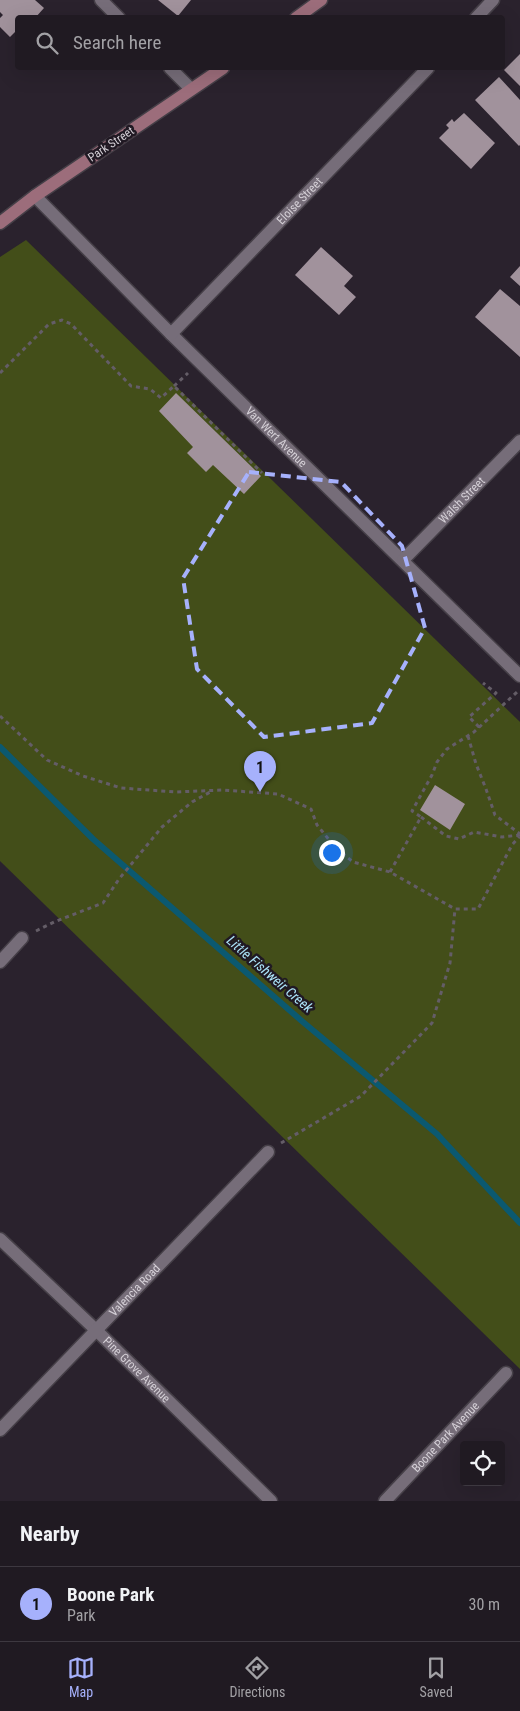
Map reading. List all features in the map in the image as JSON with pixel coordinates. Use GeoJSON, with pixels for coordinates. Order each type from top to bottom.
{"type":"FeatureCollection","features":[{"type":"Feature","properties":{"kind":"street"},"geometry":{"type":"LineString","coordinates":[[101,0],[116,15]]}},
{"type":"Feature","properties":{"kind":"street"},"geometry":{"type":"LineString","coordinates":[[300,15],[321,0]]}},
{"type":"Feature","properties":{"kind":"street"},"geometry":{"type":"LineString","coordinates":[[479,15],[493,0]]}},
{"type":"Feature","properties":{"kind":"street"},"geometry":{"type":"LineString","coordinates":[[172,70],[191,89]]}},
{"type":"Feature","properties":{"kind":"street","name":"Park Street"},"geometry":{"type":"LineString","coordinates":[[0,223],[35,196],[220,70]]}},
{"type":"Feature","properties":{"kind":"street","name":"Eloise Street"},"geometry":{"type":"LineString","coordinates":[[171,334],[426,70]]}},
{"type":"Feature","properties":{"kind":"street","name":"Van Wert Avenue"},"geometry":{"type":"LineString","coordinates":[[35,196],[171,334],[520,676]]}},
{"type":"Feature","properties":{"kind":"street","name":"Walsh Street"},"geometry":{"type":"LineString","coordinates":[[403,560],[520,441]]}},
{"type":"Feature","properties":{"kind":"street"},"geometry":{"type":"LineString","coordinates":[[0,962],[22,938]]}},
{"type":"Feature","properties":{"kind":"street","name":"Valencia Road"},"geometry":{"type":"LineString","coordinates":[[0,1430],[268,1152]]}},
{"type":"Feature","properties":{"kind":"street","name":"Pine Grove Avenue"},"geometry":{"type":"LineString","coordinates":[[0,1239],[271,1501]]}},
{"type":"Feature","properties":{"kind":"street","name":"Boone Park Avenue"},"geometry":{"type":"LineString","coordinates":[[385,1501],[506,1373]]}},
{"type":"Feature","properties":{"kind":"path"},"geometry":{"type":"LineString","coordinates":[[0,373],[49,324],[62,320],[71,324],[131,386],[150,389],[160,398],[174,386],[262,474]]}},
{"type":"Feature","properties":{"kind":"path"},"geometry":{"type":"LineString","coordinates":[[479,727],[469,717],[496,693],[483,683]]}},
{"type":"Feature","properties":{"kind":"path"},"geometry":{"type":"LineString","coordinates":[[520,689],[479,727],[447,749],[437,762],[412,811],[446,836],[459,839],[474,832],[502,837],[520,835]]}},
{"type":"Feature","properties":{"kind":"path"},"geometry":{"type":"LineString","coordinates":[[0,716],[47,760],[83,776],[121,788],[176,792],[213,790],[278,794],[311,809],[317,825],[335,846],[353,862],[390,872],[455,909],[478,909],[512,845],[520,835]]}},
{"type":"Feature","properties":{"kind":"path"},"geometry":{"type":"LineString","coordinates":[[468,736],[494,815],[520,835]]}},
{"type":"Feature","properties":{"kind":"path"},"geometry":{"type":"LineString","coordinates":[[22,938],[54,922],[104,903],[119,879],[162,827],[192,802],[213,790]]}},
{"type":"Feature","properties":{"kind":"path"},"geometry":{"type":"LineString","coordinates":[[390,872],[421,817]]}},
{"type":"Feature","properties":{"kind":"path"},"geometry":{"type":"LineString","coordinates":[[268,1152],[361,1096],[432,1023],[450,963],[455,909]]}},
{"type":"Feature","properties":{"kind":"highlighted area"},"geometry":{"type":"Polygon","coordinates":[[[249,472],[341,482],[402,546],[425,628],[372,723],[264,737],[197,669],[183,578],[249,472]]]}},
{"type":"Feature","properties":{"kind":"green space"},"geometry":{"type":"Polygon","coordinates":[[[26,240],[520,722],[520,1369],[0,861],[0,257],[26,240]]]}},
{"type":"Feature","properties":{"kind":"building"},"geometry":{"type":"Polygon","coordinates":[[[0,0],[35,0],[44,8],[38,15],[15,15],[15,32],[10,37],[0,27],[0,18],[3,15],[0,12],[0,0]]]}},
{"type":"Feature","properties":{"kind":"building"},"geometry":{"type":"Polygon","coordinates":[[[158,0],[191,0],[177,15],[158,0]]]}},
{"type":"Feature","properties":{"kind":"building"},"geometry":{"type":"Polygon","coordinates":[[[520,54],[520,86],[504,70],[520,54]]]}},
{"type":"Feature","properties":{"kind":"building"},"geometry":{"type":"Polygon","coordinates":[[[499,77],[520,100],[519,146],[475,100],[499,77]]]}},
{"type":"Feature","properties":{"kind":"building"},"geometry":{"type":"Polygon","coordinates":[[[464,113],[495,143],[471,169],[439,138],[449,128],[446,125],[452,119],[454,122],[464,113]]]}},
{"type":"Feature","properties":{"kind":"building"},"geometry":{"type":"Polygon","coordinates":[[[321,247],[353,276],[344,286],[356,297],[339,315],[295,275],[321,247]]]}},
{"type":"Feature","properties":{"kind":"building"},"geometry":{"type":"Polygon","coordinates":[[[520,266],[520,286],[510,277],[520,266]]]}},
{"type":"Feature","properties":{"kind":"building"},"geometry":{"type":"Polygon","coordinates":[[[500,289],[520,306],[520,357],[475,317],[500,289]]]}},
{"type":"Feature","properties":{"kind":"building"},"geometry":{"type":"Polygon","coordinates":[[[176,393],[261,476],[244,494],[213,465],[206,472],[187,453],[193,447],[159,411],[176,393]]]}},
{"type":"Feature","properties":{"kind":"building"},"geometry":{"type":"Polygon","coordinates":[[[435,785],[465,804],[450,830],[420,810],[435,785]]]}},
{"type":"Feature","properties":{"kind":"waterway","name":"Little Fishweir Creek"},"geometry":{"type":"LineString","coordinates":[[0,747],[93,839],[303,1022],[437,1134],[520,1223]]}},
{"type":"Feature","properties":{"kind":"place","name":"Boone Park"},"geometry":{"type":"Point","coordinates":[260,792]}}]}
